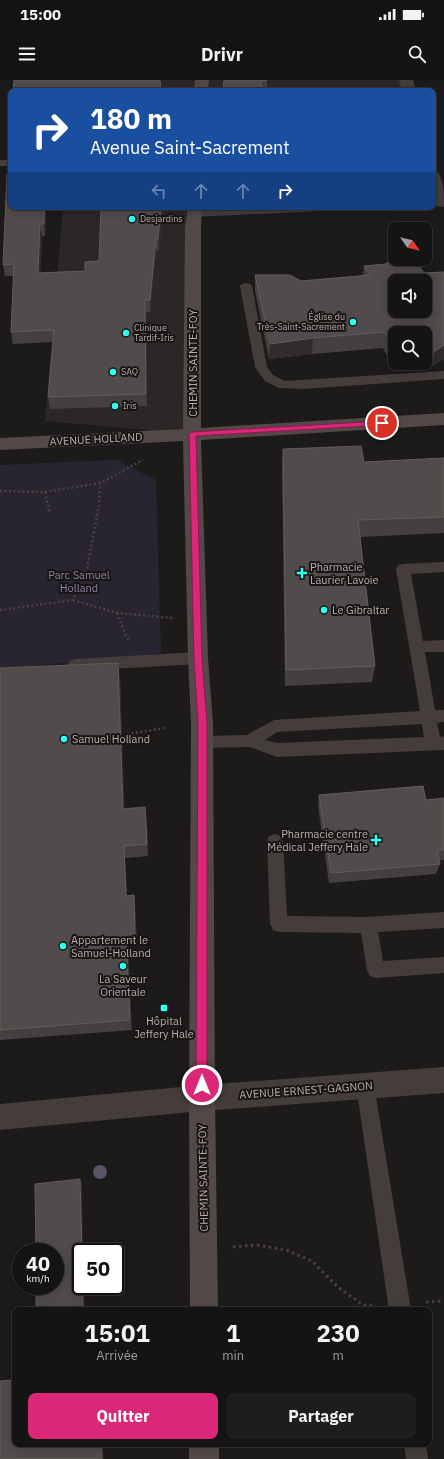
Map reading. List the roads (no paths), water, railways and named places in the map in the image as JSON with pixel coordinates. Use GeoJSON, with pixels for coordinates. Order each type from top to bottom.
{"type":"FeatureCollection","features":[{"type":"Feature","properties":{"kind":"main road","name":"CHEMIN SAINTE-FOY"},"geometry":{"type":"LineString","coordinates":[[195,210],[193,235],[192,434],[198,658],[202,742],[202,1098],[204,1307]]}},
{"type":"Feature","properties":{"kind":"main road","name":"AVENUE HOLLAND"},"geometry":{"type":"LineString","coordinates":[[0,444],[444,419]]}},
{"type":"Feature","properties":{"kind":"main road"},"geometry":{"type":"LineString","coordinates":[[204,1447],[204,1459]]}},
{"type":"Feature","properties":{"kind":"street"},"geometry":{"type":"LineString","coordinates":[[436,188],[440,205]]}},
{"type":"Feature","properties":{"kind":"street","name":"AVENUE ERNEST-GAGNON"},"geometry":{"type":"LineString","coordinates":[[0,1117],[202,1098],[444,1080]]}},
{"type":"Feature","properties":{"kind":"lane"},"geometry":{"type":"LineString","coordinates":[[246,286],[261,367],[269,378],[283,385],[304,385],[444,375]]}},
{"type":"Feature","properties":{"kind":"lane"},"geometry":{"type":"LineString","coordinates":[[202,742],[250,741],[277,750],[438,744],[428,717],[403,569],[444,567]]}},
{"type":"Feature","properties":{"kind":"lane"},"geometry":{"type":"LineString","coordinates":[[416,647],[444,646]]}},
{"type":"Feature","properties":{"kind":"lane"},"geometry":{"type":"LineString","coordinates":[[63,666],[198,658]]}},
{"type":"Feature","properties":{"kind":"lane"},"geometry":{"type":"LineString","coordinates":[[250,741],[274,726],[444,716]]}},
{"type":"Feature","properties":{"kind":"lane"},"geometry":{"type":"LineString","coordinates":[[274,841],[280,924],[368,925],[444,920]]}},
{"type":"Feature","properties":{"kind":"lane"},"geometry":{"type":"LineString","coordinates":[[368,925],[376,970],[444,965]]}},
{"type":"Feature","properties":{"kind":"lane"},"geometry":{"type":"LineString","coordinates":[[365,1085],[400,1307]]}},
{"type":"Feature","properties":{"kind":"lane"},"geometry":{"type":"LineString","coordinates":[[415,1447],[417,1459]]}},
{"type":"Feature","properties":{"kind":"place","name":"Desjardins"},"geometry":{"type":"Point","coordinates":[132,219]}},
{"type":"Feature","properties":{"kind":"place","name":"Église du Très-Saint-Sacrement"},"geometry":{"type":"Point","coordinates":[353,322]}},
{"type":"Feature","properties":{"kind":"place","name":"Clinique Tardif-Iris"},"geometry":{"type":"Point","coordinates":[126,333]}},
{"type":"Feature","properties":{"kind":"place","name":"SAQ"},"geometry":{"type":"Point","coordinates":[113,372]}},
{"type":"Feature","properties":{"kind":"place","name":"Iris"},"geometry":{"type":"Point","coordinates":[115,406]}},
{"type":"Feature","properties":{"kind":"place","name":"Pharmacie Laurier Lavoie"},"geometry":{"type":"Point","coordinates":[302,573]}},
{"type":"Feature","properties":{"kind":"place","name":"Le Gibraltar"},"geometry":{"type":"Point","coordinates":[324,610]}},
{"type":"Feature","properties":{"kind":"place","name":"Samuel Holland"},"geometry":{"type":"Point","coordinates":[64,739]}},
{"type":"Feature","properties":{"kind":"place","name":"Pharmacie centre Médical Jeffery Hale"},"geometry":{"type":"Point","coordinates":[376,840]}},
{"type":"Feature","properties":{"kind":"place","name":"Appartement le Samuel-Holland"},"geometry":{"type":"Point","coordinates":[63,946]}},
{"type":"Feature","properties":{"kind":"place","name":"La Saveur Orientale"},"geometry":{"type":"Point","coordinates":[123,966]}},
{"type":"Feature","properties":{"kind":"place","name":"Hôpital Jeffery Hale"},"geometry":{"type":"Point","coordinates":[164,1008]}},
{"type":"Feature","properties":{"kind":"park label","name":"Parc Samuel Holland"},"geometry":{"type":"Point","coordinates":[79,581]}}]}
